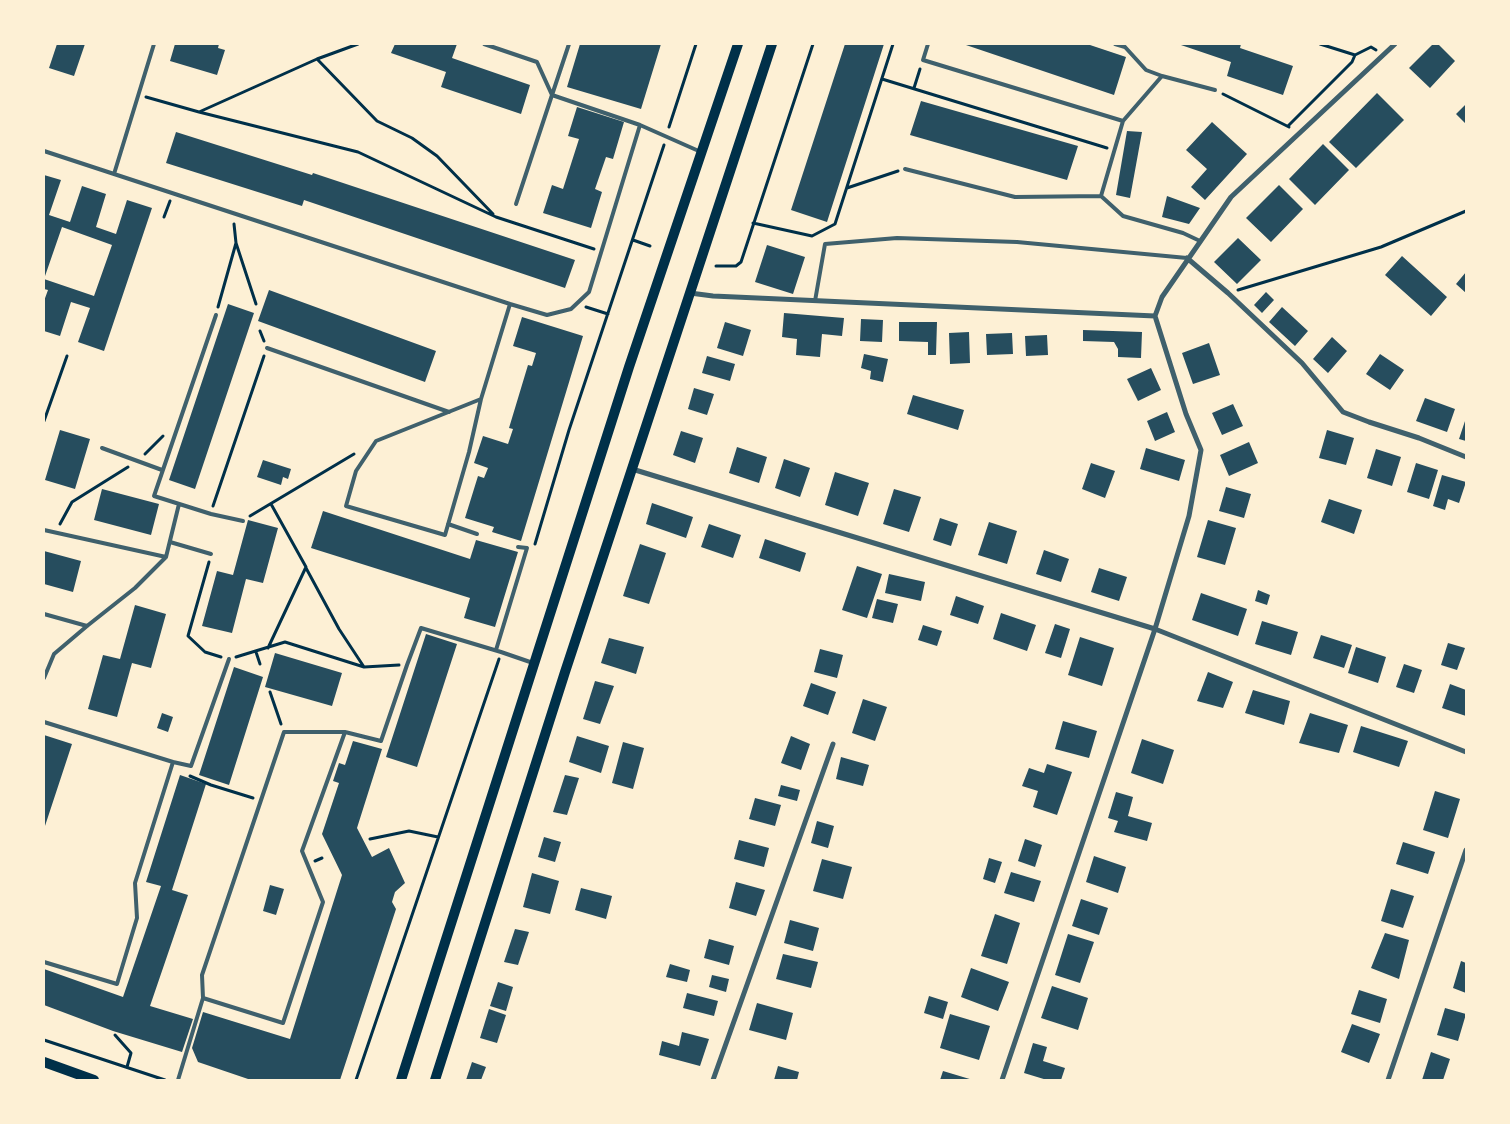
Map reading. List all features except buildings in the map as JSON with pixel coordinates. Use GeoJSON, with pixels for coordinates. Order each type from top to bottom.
{"type":"FeatureCollection","features":[{"type":"Feature","properties":{"kind":"main road"},"geometry":{"type":"LineString","coordinates":[[401,1080],[629,367],[738,44]]}},
{"type":"Feature","properties":{"kind":"main road"},"geometry":{"type":"LineString","coordinates":[[435,1080],[565,672],[772,44]]}},
{"type":"Feature","properties":{"kind":"main road"},"geometry":{"type":"LineString","coordinates":[[44,1062],[94,1080]]}},
{"type":"Feature","properties":{"kind":"street"},"geometry":{"type":"LineString","coordinates":[[1002,1080],[1155,630],[1189,516],[1201,450],[1186,414],[1155,316],[1162,297],[1187,258],[1231,197],[1395,44]]}},
{"type":"Feature","properties":{"kind":"street"},"geometry":{"type":"LineString","coordinates":[[1187,258],[1228,293],[1302,363],[1343,412],[1419,438],[1466,457]]}},
{"type":"Feature","properties":{"kind":"street"},"geometry":{"type":"LineString","coordinates":[[690,293],[815,301],[1155,316]]}},
{"type":"Feature","properties":{"kind":"street"},"geometry":{"type":"LineString","coordinates":[[632,469],[1155,630],[1466,752]]}},
{"type":"Feature","properties":{"kind":"street"},"geometry":{"type":"LineString","coordinates":[[713,1080],[833,744]]}},
{"type":"Feature","properties":{"kind":"street"},"geometry":{"type":"LineString","coordinates":[[1388,1080],[1466,850]]}},
{"type":"Feature","properties":{"kind":"lane"},"geometry":{"type":"LineString","coordinates":[[114,174],[154,44]]}},
{"type":"Feature","properties":{"kind":"lane"},"geometry":{"type":"LineString","coordinates":[[484,44],[536,62],[552,95],[640,125],[701,152]]}},
{"type":"Feature","properties":{"kind":"lane"},"geometry":{"type":"LineString","coordinates":[[516,204],[569,44]]}},
{"type":"Feature","properties":{"kind":"lane"},"geometry":{"type":"LineString","coordinates":[[928,44],[924,60],[1123,121]]}},
{"type":"Feature","properties":{"kind":"lane"},"geometry":{"type":"LineString","coordinates":[[1115,44],[1125,47],[1146,70],[1216,90]]}},
{"type":"Feature","properties":{"kind":"lane"},"geometry":{"type":"LineString","coordinates":[[1101,196],[1123,121],[1162,76]]}},
{"type":"Feature","properties":{"kind":"lane"},"geometry":{"type":"LineString","coordinates":[[44,151],[510,304],[547,314],[571,309],[589,292],[640,125]]}},
{"type":"Feature","properties":{"kind":"lane"},"geometry":{"type":"LineString","coordinates":[[905,169],[1015,196],[1101,196],[1124,216],[1182,233],[1200,241]]}},
{"type":"Feature","properties":{"kind":"lane"},"geometry":{"type":"LineString","coordinates":[[815,301],[826,244],[897,238],[1008,242],[1187,258]]}},
{"type":"Feature","properties":{"kind":"lane"},"geometry":{"type":"LineString","coordinates":[[481,399],[376,441],[356,470],[346,506],[445,535],[469,452],[481,399],[510,304]]}},
{"type":"Feature","properties":{"kind":"lane"},"geometry":{"type":"LineString","coordinates":[[216,315],[154,496],[211,514],[243,520]]}},
{"type":"Feature","properties":{"kind":"lane"},"geometry":{"type":"LineString","coordinates":[[267,348],[449,412]]}},
{"type":"Feature","properties":{"kind":"lane"},"geometry":{"type":"LineString","coordinates":[[102,448],[162,470]]}},
{"type":"Feature","properties":{"kind":"lane"},"geometry":{"type":"LineString","coordinates":[[44,678],[54,654],[135,588],[166,557],[179,504]]}},
{"type":"Feature","properties":{"kind":"lane"},"geometry":{"type":"LineString","coordinates":[[448,524],[477,534]]}},
{"type":"Feature","properties":{"kind":"lane"},"geometry":{"type":"LineString","coordinates":[[44,530],[166,557]]}},
{"type":"Feature","properties":{"kind":"lane"},"geometry":{"type":"LineString","coordinates":[[170,542],[211,554]]}},
{"type":"Feature","properties":{"kind":"lane"},"geometry":{"type":"LineString","coordinates":[[496,650],[527,548],[518,547]]}},
{"type":"Feature","properties":{"kind":"lane"},"geometry":{"type":"LineString","coordinates":[[44,614],[87,626]]}},
{"type":"Feature","properties":{"kind":"lane"},"geometry":{"type":"LineString","coordinates":[[178,1080],[203,998],[202,975],[284,732],[345,732],[381,741],[421,628],[534,663]]}},
{"type":"Feature","properties":{"kind":"lane"},"geometry":{"type":"LineString","coordinates":[[44,722],[191,766],[229,660]]}},
{"type":"Feature","properties":{"kind":"lane"},"geometry":{"type":"LineString","coordinates":[[203,998],[283,1023],[323,902],[302,851],[345,732]]}},
{"type":"Feature","properties":{"kind":"lane"},"geometry":{"type":"LineString","coordinates":[[44,962],[117,984],[137,918],[135,882],[173,762]]}},
{"type":"Feature","properties":{"kind":"path"},"geometry":{"type":"LineString","coordinates":[[199,112],[317,59],[358,44]]}},
{"type":"Feature","properties":{"kind":"path"},"geometry":{"type":"LineString","coordinates":[[534,546],[569,430],[696,44]]}},
{"type":"Feature","properties":{"kind":"path"},"geometry":{"type":"LineString","coordinates":[[716,266],[736,266],[740,262],[813,44]]}},
{"type":"Feature","properties":{"kind":"path"},"geometry":{"type":"LineString","coordinates":[[753,223],[812,236],[835,224],[892,44]]}},
{"type":"Feature","properties":{"kind":"path"},"geometry":{"type":"LineString","coordinates":[[1320,44],[1355,56]]}},
{"type":"Feature","properties":{"kind":"path"},"geometry":{"type":"LineString","coordinates":[[1288,126],[1352,62],[1355,56],[1371,47],[1384,54]]}},
{"type":"Feature","properties":{"kind":"path"},"geometry":{"type":"LineString","coordinates":[[317,59],[377,121],[412,138],[437,156],[496,216]]}},
{"type":"Feature","properties":{"kind":"path"},"geometry":{"type":"LineString","coordinates":[[914,88],[924,60]]}},
{"type":"Feature","properties":{"kind":"path"},"geometry":{"type":"LineString","coordinates":[[882,79],[1114,151]]}},
{"type":"Feature","properties":{"kind":"path"},"geometry":{"type":"LineString","coordinates":[[1216,90],[1300,133]]}},
{"type":"Feature","properties":{"kind":"path"},"geometry":{"type":"LineString","coordinates":[[139,94],[199,112],[358,152],[496,216],[602,252]]}},
{"type":"Feature","properties":{"kind":"path"},"geometry":{"type":"LineString","coordinates":[[846,188],[905,169]]}},
{"type":"Feature","properties":{"kind":"path"},"geometry":{"type":"LineString","coordinates":[[164,217],[173,194]]}},
{"type":"Feature","properties":{"kind":"path"},"geometry":{"type":"LineString","coordinates":[[1228,293],[1381,247],[1466,211]]}},
{"type":"Feature","properties":{"kind":"path"},"geometry":{"type":"LineString","coordinates":[[233,213],[236,243],[256,304]]}},
{"type":"Feature","properties":{"kind":"path"},"geometry":{"type":"LineString","coordinates":[[633,240],[650,246]]}},
{"type":"Feature","properties":{"kind":"path"},"geometry":{"type":"LineString","coordinates":[[216,315],[236,243]]}},
{"type":"Feature","properties":{"kind":"path"},"geometry":{"type":"LineString","coordinates":[[576,304],[608,314]]}},
{"type":"Feature","properties":{"kind":"path"},"geometry":{"type":"LineString","coordinates":[[211,514],[267,348]]}},
{"type":"Feature","properties":{"kind":"path"},"geometry":{"type":"LineString","coordinates":[[44,421],[67,356]]}},
{"type":"Feature","properties":{"kind":"path"},"geometry":{"type":"LineString","coordinates":[[54,533],[72,502],[138,461],[180,419]]}},
{"type":"Feature","properties":{"kind":"path"},"geometry":{"type":"LineString","coordinates":[[243,520],[376,441]]}},
{"type":"Feature","properties":{"kind":"path"},"geometry":{"type":"LineString","coordinates":[[271,504],[339,629],[364,668]]}},
{"type":"Feature","properties":{"kind":"path"},"geometry":{"type":"LineString","coordinates":[[211,554],[188,636],[205,652],[229,660],[285,642],[364,668],[407,665]]}},
{"type":"Feature","properties":{"kind":"path"},"geometry":{"type":"LineString","coordinates":[[268,648],[306,567]]}},
{"type":"Feature","properties":{"kind":"path"},"geometry":{"type":"LineString","coordinates":[[256,652],[260,664]]}},
{"type":"Feature","properties":{"kind":"path"},"geometry":{"type":"LineString","coordinates":[[356,1080],[502,652]]}},
{"type":"Feature","properties":{"kind":"path"},"geometry":{"type":"LineString","coordinates":[[270,692],[284,732]]}},
{"type":"Feature","properties":{"kind":"path"},"geometry":{"type":"LineString","coordinates":[[211,785],[261,800]]}},
{"type":"Feature","properties":{"kind":"path"},"geometry":{"type":"LineString","coordinates":[[370,839],[410,831],[438,837]]}},
{"type":"Feature","properties":{"kind":"path"},"geometry":{"type":"LineString","coordinates":[[115,1035],[131,1053],[127,1067]]}},
{"type":"Feature","properties":{"kind":"path"},"geometry":{"type":"LineString","coordinates":[[44,1040],[165,1080]]}}]}
